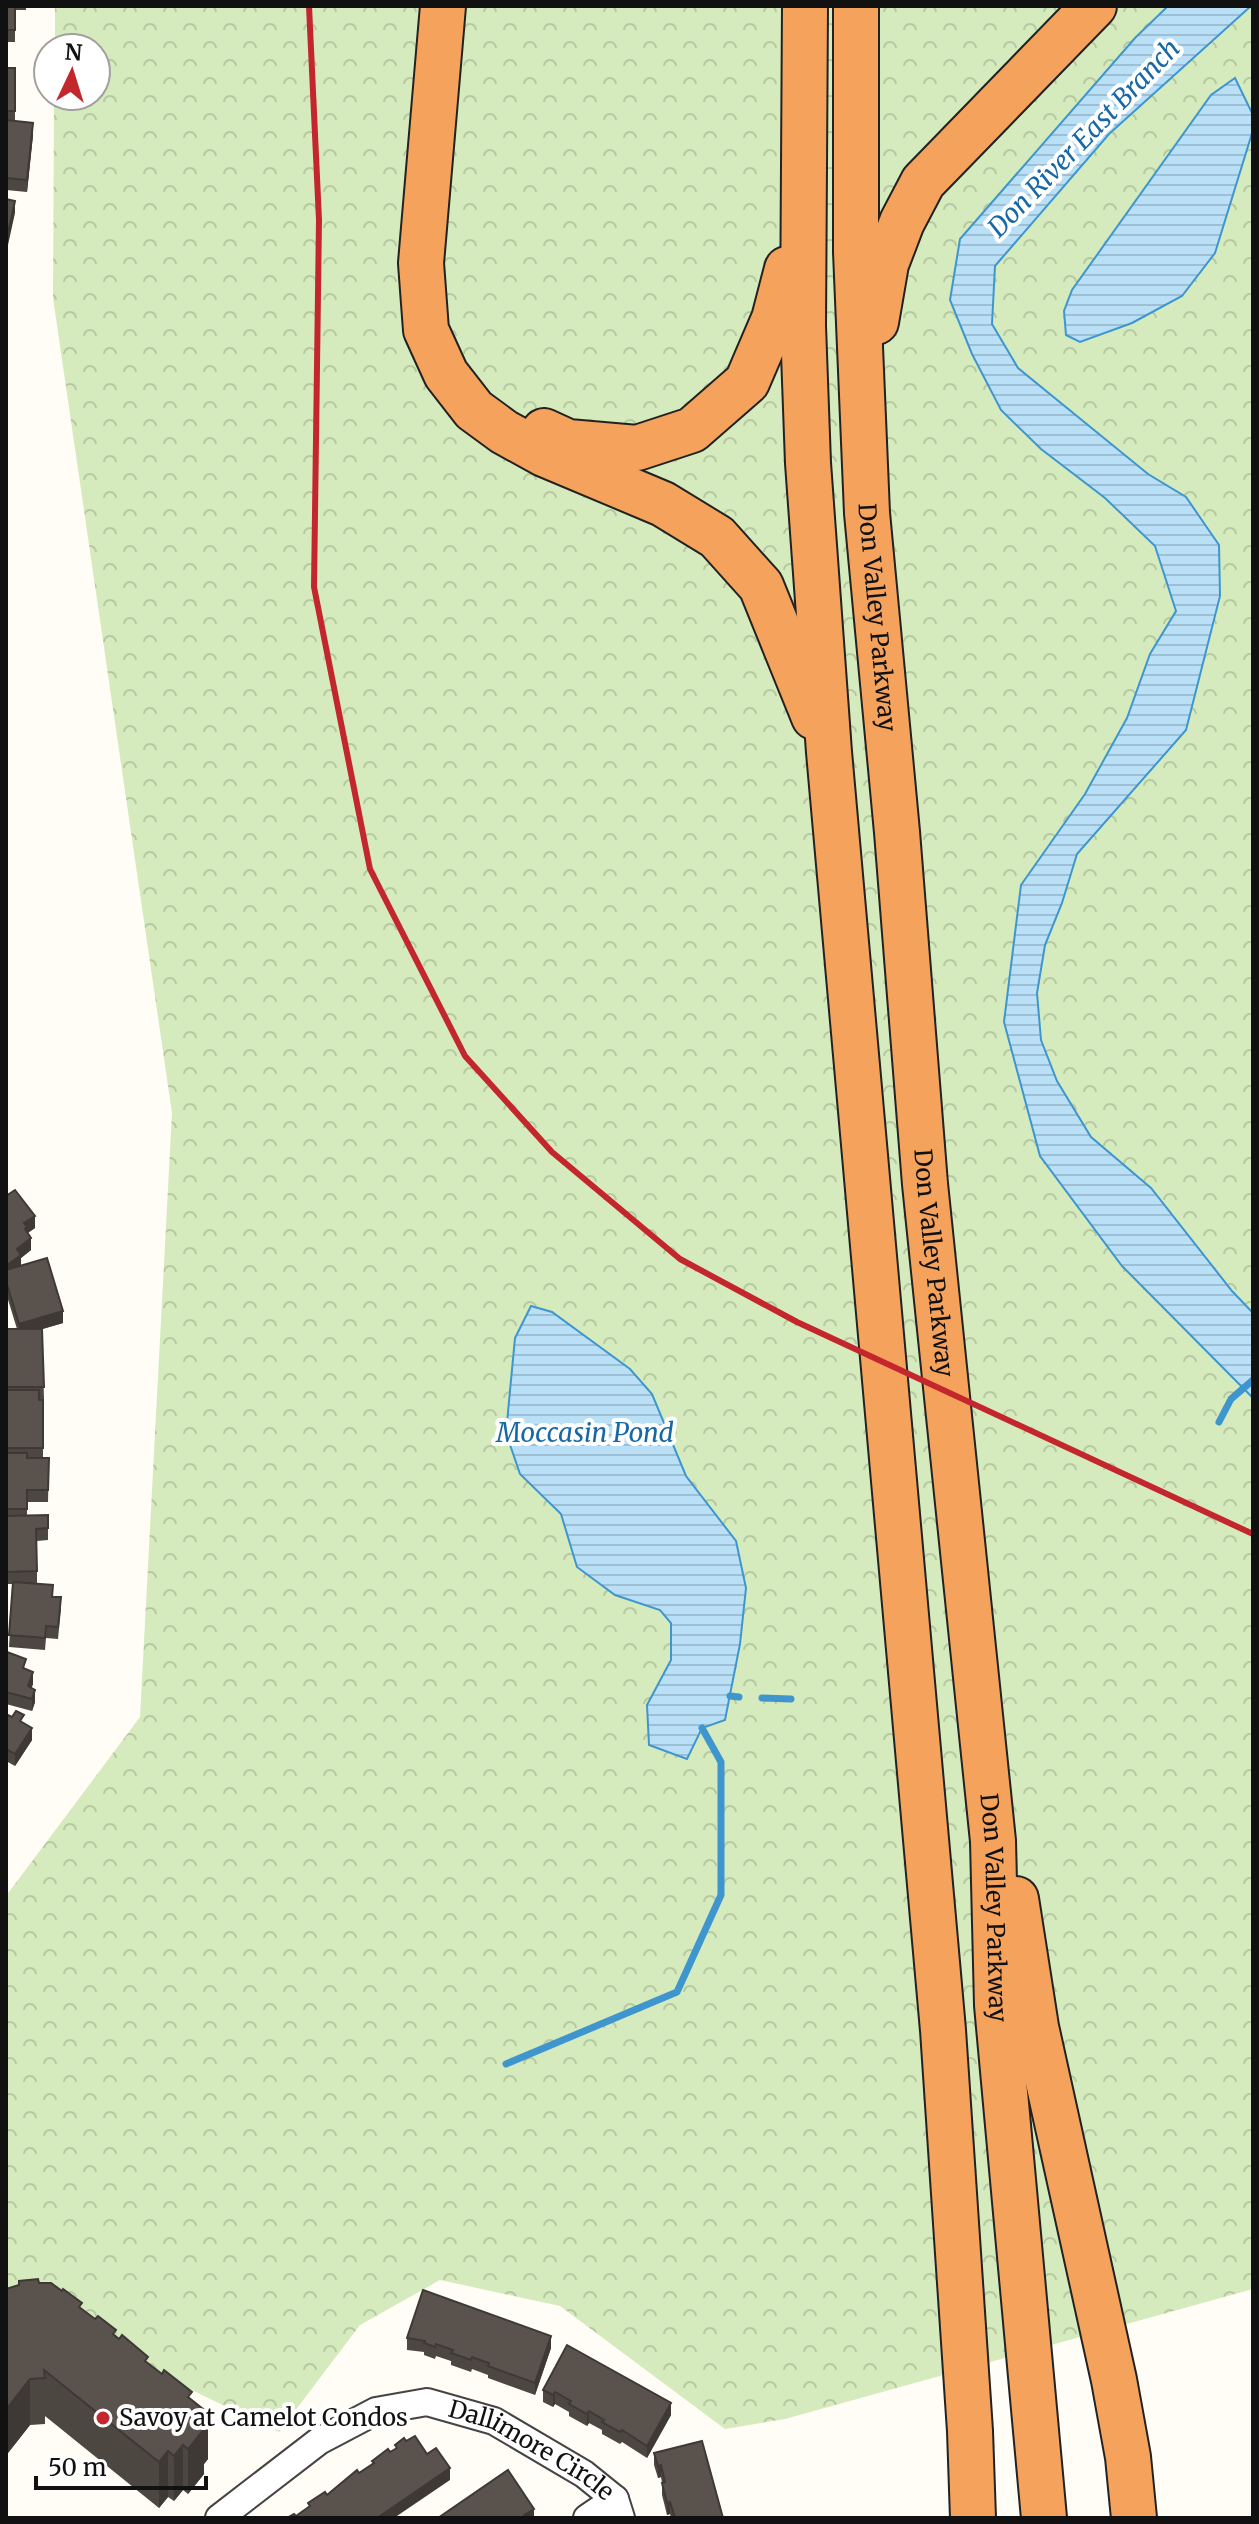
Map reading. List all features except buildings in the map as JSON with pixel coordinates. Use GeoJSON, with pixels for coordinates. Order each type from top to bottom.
{"type":"FeatureCollection","features":[{"type":"Feature","properties":{"kind":"highway"},"geometry":{"type":"LineString","coordinates":[[443,6],[421,263],[426,330],[446,374],[474,410],[504,432],[544,454],[663,504],[717,537],[761,586],[829,752]]}},
{"type":"Feature","properties":{"kind":"highway"},"geometry":{"type":"LineString","coordinates":[[464,6],[444,281],[449,328],[461,367],[491,401],[522,421],[568,442],[637,448],[692,430],[747,382],[774,319],[802,208]]}},
{"type":"Feature","properties":{"kind":"highway"},"geometry":{"type":"LineString","coordinates":[[805,6],[802,208],[808,463],[829,752],[943,2030],[973,2518]]}},
{"type":"Feature","properties":{"kind":"highway","name":"Don Valley Parkway"},"geometry":{"type":"LineString","coordinates":[[856,6],[856,252],[867,513],[925,1184],[993,1841],[997,2005],[1044,2518]]}},
{"type":"Feature","properties":{"kind":"highway"},"geometry":{"type":"LineString","coordinates":[[863,395],[886,264],[902,222],[923,182],[1094,6]]}},
{"type":"Feature","properties":{"kind":"highway"},"geometry":{"type":"LineString","coordinates":[[993,1841],[1019,1905],[1036,2027],[1114,2380],[1128,2457],[1134,2518]]}},
{"type":"Feature","properties":{"kind":"street","name":"Dallimore Circle"},"geometry":{"type":"LineString","coordinates":[[219,2518],[319,2441],[376,2411],[427,2402],[494,2421],[584,2474],[618,2508]]}},
{"type":"Feature","properties":{"kind":"street"},"geometry":{"type":"LineString","coordinates":[[587,2518],[618,2508]]}},
{"type":"Feature","properties":{"kind":"green space"},"geometry":{"type":"Polygon","coordinates":[[[55,6],[1253,6],[1253,2289],[785,2419],[725,2429],[560,2306],[440,2280],[360,2325],[279,2432],[40,2317],[6,2295],[6,1896],[140,1717],[172,1113],[53,298],[54,112],[112,112],[112,32],[55,32],[55,6]]]}},
{"type":"Feature","properties":{"kind":"water","name":"Don River East Branch"},"geometry":{"type":"Polygon","coordinates":[[[1168,6],[1251,6],[1109,134],[995,266],[992,324],[1018,368],[1148,474],[1186,497],[1219,545],[1220,596],[1186,730],[1077,854],[1045,945],[1037,993],[1041,1040],[1057,1081],[1091,1137],[1151,1188],[1253,1313],[1253,1398],[1122,1266],[1040,1156],[1004,1022],[1021,885],[1085,794],[1127,718],[1150,654],[1176,611],[1155,546],[1105,498],[1041,449],[1001,410],[972,354],[950,300],[960,239],[1135,38],[1168,6]]]}},
{"type":"Feature","properties":{"kind":"water"},"geometry":{"type":"Polygon","coordinates":[[[1235,78],[1253,115],[1253,130],[1215,253],[1182,296],[1132,323],[1080,342],[1066,335],[1064,311],[1072,290],[1211,95],[1235,78]]]}},
{"type":"Feature","properties":{"kind":"water","name":"Moccasin Pond"},"geometry":{"type":"Polygon","coordinates":[[[531,1306],[552,1312],[630,1369],[652,1394],[686,1476],[736,1541],[746,1588],[740,1644],[725,1720],[702,1728],[687,1759],[649,1745],[647,1705],[671,1660],[671,1623],[660,1610],[615,1595],[577,1567],[561,1514],[520,1474],[506,1433],[515,1338],[531,1306]]]}},
{"type":"Feature","properties":{"kind":"waterway"},"geometry":{"type":"LineString","coordinates":[[1219,1422],[1231,1399],[1253,1380]]}},
{"type":"Feature","properties":{"kind":"waterway"},"geometry":{"type":"LineString","coordinates":[[730,1696],[739,1697]]}},
{"type":"Feature","properties":{"kind":"waterway"},"geometry":{"type":"LineString","coordinates":[[762,1698],[791,1699]]}},
{"type":"Feature","properties":{"kind":"waterway"},"geometry":{"type":"LineString","coordinates":[[506,2064],[677,1992],[721,1895],[721,1762],[702,1728]]}},
{"type":"Feature","properties":{"kind":"railway"},"geometry":{"type":"LineString","coordinates":[[309,6],[319,220],[314,587],[370,869],[465,1056],[552,1152],[680,1259],[797,1322],[1253,1534]]}},
{"type":"Feature","properties":{"kind":"place","name":"Savoy at Camelot Condos"},"geometry":{"type":"Point","coordinates":[103,2418]}}]}
